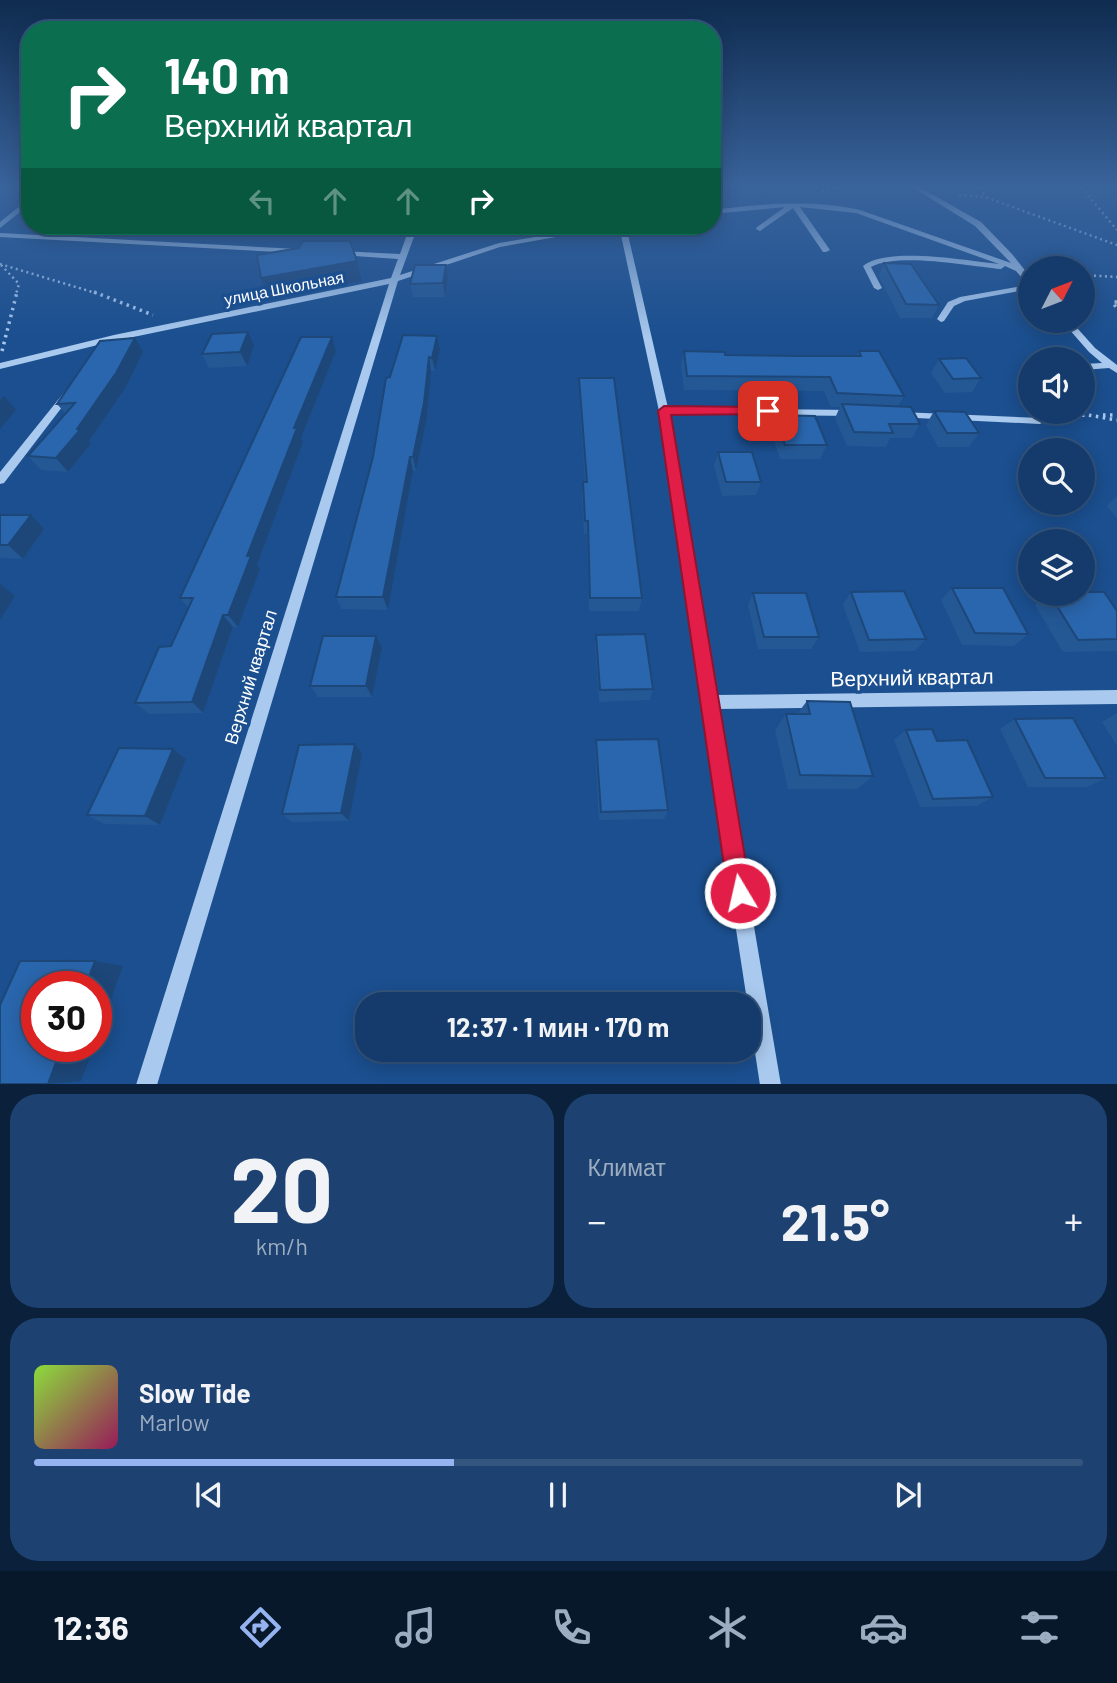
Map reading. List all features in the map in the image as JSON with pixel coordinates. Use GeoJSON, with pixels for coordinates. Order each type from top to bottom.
{"type":"FeatureCollection","features":[{"type":"Feature","properties":{"kind":"street"},"geometry":{"type":"LineString","coordinates":[[49,238],[306,251]]}},
{"type":"Feature","properties":{"kind":"street","name":"Верхний квартал"},"geometry":{"type":"LineString","coordinates":[[146,1084],[394,280],[410,238]]}},
{"type":"Feature","properties":{"kind":"street","name":"улица Школьная"},"geometry":{"type":"LineString","coordinates":[[0,366],[114,338],[394,280],[499,245],[544,238]]}},
{"type":"Feature","properties":{"kind":"street"},"geometry":{"type":"LineString","coordinates":[[625,238],[664,411],[708,702],[771,1084]]}},
{"type":"Feature","properties":{"kind":"street"},"geometry":{"type":"LineString","coordinates":[[817,238],[826,250]]}},
{"type":"Feature","properties":{"kind":"street"},"geometry":{"type":"LineString","coordinates":[[932,238],[1018,269]]}},
{"type":"Feature","properties":{"kind":"street"},"geometry":{"type":"LineString","coordinates":[[990,238],[1018,268]]}},
{"type":"Feature","properties":{"kind":"street"},"geometry":{"type":"LineString","coordinates":[[334,253],[403,257]]}},
{"type":"Feature","properties":{"kind":"street"},"geometry":{"type":"LineString","coordinates":[[878,288],[867,266],[873,261],[1018,269]]}},
{"type":"Feature","properties":{"kind":"street"},"geometry":{"type":"LineString","coordinates":[[941,319],[951,304],[963,299],[1018,288]]}},
{"type":"Feature","properties":{"kind":"street"},"geometry":{"type":"LineString","coordinates":[[1078,333],[1114,368]]}},
{"type":"Feature","properties":{"kind":"street"},"geometry":{"type":"LineString","coordinates":[[97,358],[114,338]]}},
{"type":"Feature","properties":{"kind":"street"},"geometry":{"type":"LineString","coordinates":[[1095,367],[1114,368]]}},
{"type":"Feature","properties":{"kind":"street"},"geometry":{"type":"LineString","coordinates":[[0,480],[80,378]]}},
{"type":"Feature","properties":{"kind":"street"},"geometry":{"type":"LineString","coordinates":[[664,411],[862,414]]}},
{"type":"Feature","properties":{"kind":"street"},"geometry":{"type":"LineString","coordinates":[[890,415],[1018,420]]}},
{"type":"Feature","properties":{"kind":"street","name":"Верхний квартал"},"geometry":{"type":"LineString","coordinates":[[708,702],[1117,697]]}},
{"type":"Feature","properties":{"kind":"path"},"geometry":{"type":"LineString","coordinates":[[1097,238],[1117,245]]}},
{"type":"Feature","properties":{"kind":"path"},"geometry":{"type":"LineString","coordinates":[[0,264],[116,299],[128,308],[184,324]]}},
{"type":"Feature","properties":{"kind":"path"},"geometry":{"type":"LineString","coordinates":[[0,264],[19,284],[0,359]]}},
{"type":"Feature","properties":{"kind":"path"},"geometry":{"type":"LineString","coordinates":[[1096,276],[1117,277]]}},
{"type":"Feature","properties":{"kind":"path"},"geometry":{"type":"LineString","coordinates":[[1117,302],[1113,302],[1117,309]]}},
{"type":"Feature","properties":{"kind":"path"},"geometry":{"type":"LineString","coordinates":[[1095,416],[1117,418]]}},
{"type":"Feature","properties":{"kind":"building"},"geometry":{"type":"Polygon","coordinates":[[[303,241],[350,241],[357,261],[261,278],[257,255],[299,248],[303,241]]]}},
{"type":"Feature","properties":{"kind":"building"},"geometry":{"type":"Polygon","coordinates":[[[884,263],[911,264],[939,305],[906,304],[884,263]]]}},
{"type":"Feature","properties":{"kind":"building"},"geometry":{"type":"Polygon","coordinates":[[[415,265],[446,265],[443,283],[410,284],[415,265]]]}},
{"type":"Feature","properties":{"kind":"building"},"geometry":{"type":"Polygon","coordinates":[[[248,332],[240,352],[202,354],[212,334],[248,332]]]}},
{"type":"Feature","properties":{"kind":"building"},"geometry":{"type":"Polygon","coordinates":[[[403,335],[437,336],[432,358],[429,357],[424,403],[413,457],[410,457],[383,597],[336,597],[373,457],[386,378],[390,377],[403,335]]]}},
{"type":"Feature","properties":{"kind":"building"},"geometry":{"type":"Polygon","coordinates":[[[301,337],[332,337],[294,428],[297,428],[247,556],[251,556],[228,615],[223,615],[192,702],[135,703],[159,647],[171,646],[193,598],[180,598],[301,337]]]}},
{"type":"Feature","properties":{"kind":"building"},"geometry":{"type":"Polygon","coordinates":[[[135,338],[116,373],[77,429],[80,430],[56,458],[28,456],[75,403],[57,404],[100,341],[135,338]]]}},
{"type":"Feature","properties":{"kind":"building"},"geometry":{"type":"Polygon","coordinates":[[[684,351],[725,352],[725,355],[861,356],[859,351],[879,351],[904,396],[837,393],[830,377],[687,376],[684,351]]]}},
{"type":"Feature","properties":{"kind":"building"},"geometry":{"type":"Polygon","coordinates":[[[966,358],[981,378],[953,379],[939,359],[966,358]]]}},
{"type":"Feature","properties":{"kind":"building"},"geometry":{"type":"Polygon","coordinates":[[[579,378],[614,378],[642,598],[590,598],[588,521],[585,521],[583,482],[587,482],[579,378]]]}},
{"type":"Feature","properties":{"kind":"building"},"geometry":{"type":"Polygon","coordinates":[[[842,404],[911,407],[920,424],[889,424],[893,433],[854,432],[842,404]]]}},
{"type":"Feature","properties":{"kind":"building"},"geometry":{"type":"Polygon","coordinates":[[[934,411],[965,412],[979,433],[947,433],[934,411]]]}},
{"type":"Feature","properties":{"kind":"building"},"geometry":{"type":"Polygon","coordinates":[[[775,415],[815,416],[827,445],[785,445],[775,415]]]}},
{"type":"Feature","properties":{"kind":"building"},"geometry":{"type":"Polygon","coordinates":[[[718,452],[752,452],[761,482],[726,482],[718,452]]]}},
{"type":"Feature","properties":{"kind":"building"},"geometry":{"type":"Polygon","coordinates":[[[0,515],[31,515],[8,545],[0,545],[0,515]]]}},
{"type":"Feature","properties":{"kind":"building"},"geometry":{"type":"Polygon","coordinates":[[[952,588],[1003,588],[1028,634],[975,633],[952,588]]]}},
{"type":"Feature","properties":{"kind":"building"},"geometry":{"type":"Polygon","coordinates":[[[904,591],[926,639],[869,640],[851,592],[904,591]]]}},
{"type":"Feature","properties":{"kind":"building"},"geometry":{"type":"Polygon","coordinates":[[[1095,592],[1104,592],[1117,611],[1117,639],[1078,640],[1057,606],[1095,606],[1095,592]]]}},
{"type":"Feature","properties":{"kind":"building"},"geometry":{"type":"Polygon","coordinates":[[[753,593],[806,593],[819,637],[764,637],[753,593]]]}},
{"type":"Feature","properties":{"kind":"building"},"geometry":{"type":"Polygon","coordinates":[[[645,634],[653,689],[600,690],[596,635],[645,634]]]}},
{"type":"Feature","properties":{"kind":"building"},"geometry":{"type":"Polygon","coordinates":[[[323,636],[376,636],[366,686],[310,686],[323,636]]]}},
{"type":"Feature","properties":{"kind":"building"},"geometry":{"type":"Polygon","coordinates":[[[807,701],[850,702],[873,776],[800,775],[786,714],[810,714],[807,701]]]}},
{"type":"Feature","properties":{"kind":"building"},"geometry":{"type":"Polygon","coordinates":[[[1073,718],[1106,778],[1045,778],[1015,719],[1073,718]]]}},
{"type":"Feature","properties":{"kind":"building"},"geometry":{"type":"Polygon","coordinates":[[[932,729],[937,741],[967,740],[993,797],[933,799],[906,730],[932,729]]]}},
{"type":"Feature","properties":{"kind":"building"},"geometry":{"type":"Polygon","coordinates":[[[658,739],[668,810],[601,812],[596,740],[658,739]]]}},
{"type":"Feature","properties":{"kind":"building"},"geometry":{"type":"Polygon","coordinates":[[[355,744],[341,813],[282,814],[299,745],[355,744]]]}},
{"type":"Feature","properties":{"kind":"building"},"geometry":{"type":"Polygon","coordinates":[[[119,748],[173,749],[145,816],[87,815],[119,748]]]}},
{"type":"Feature","properties":{"kind":"building"},"geometry":{"type":"Polygon","coordinates":[[[20,961],[95,961],[91,971],[21,971],[21,1062],[56,1062],[48,1084],[0,1084],[0,1005],[20,961]]]}},
{"type":"Feature","properties":{"kind":"route"},"geometry":{"type":"LineString","coordinates":[[740,893],[664,411],[768,411]]}}]}
